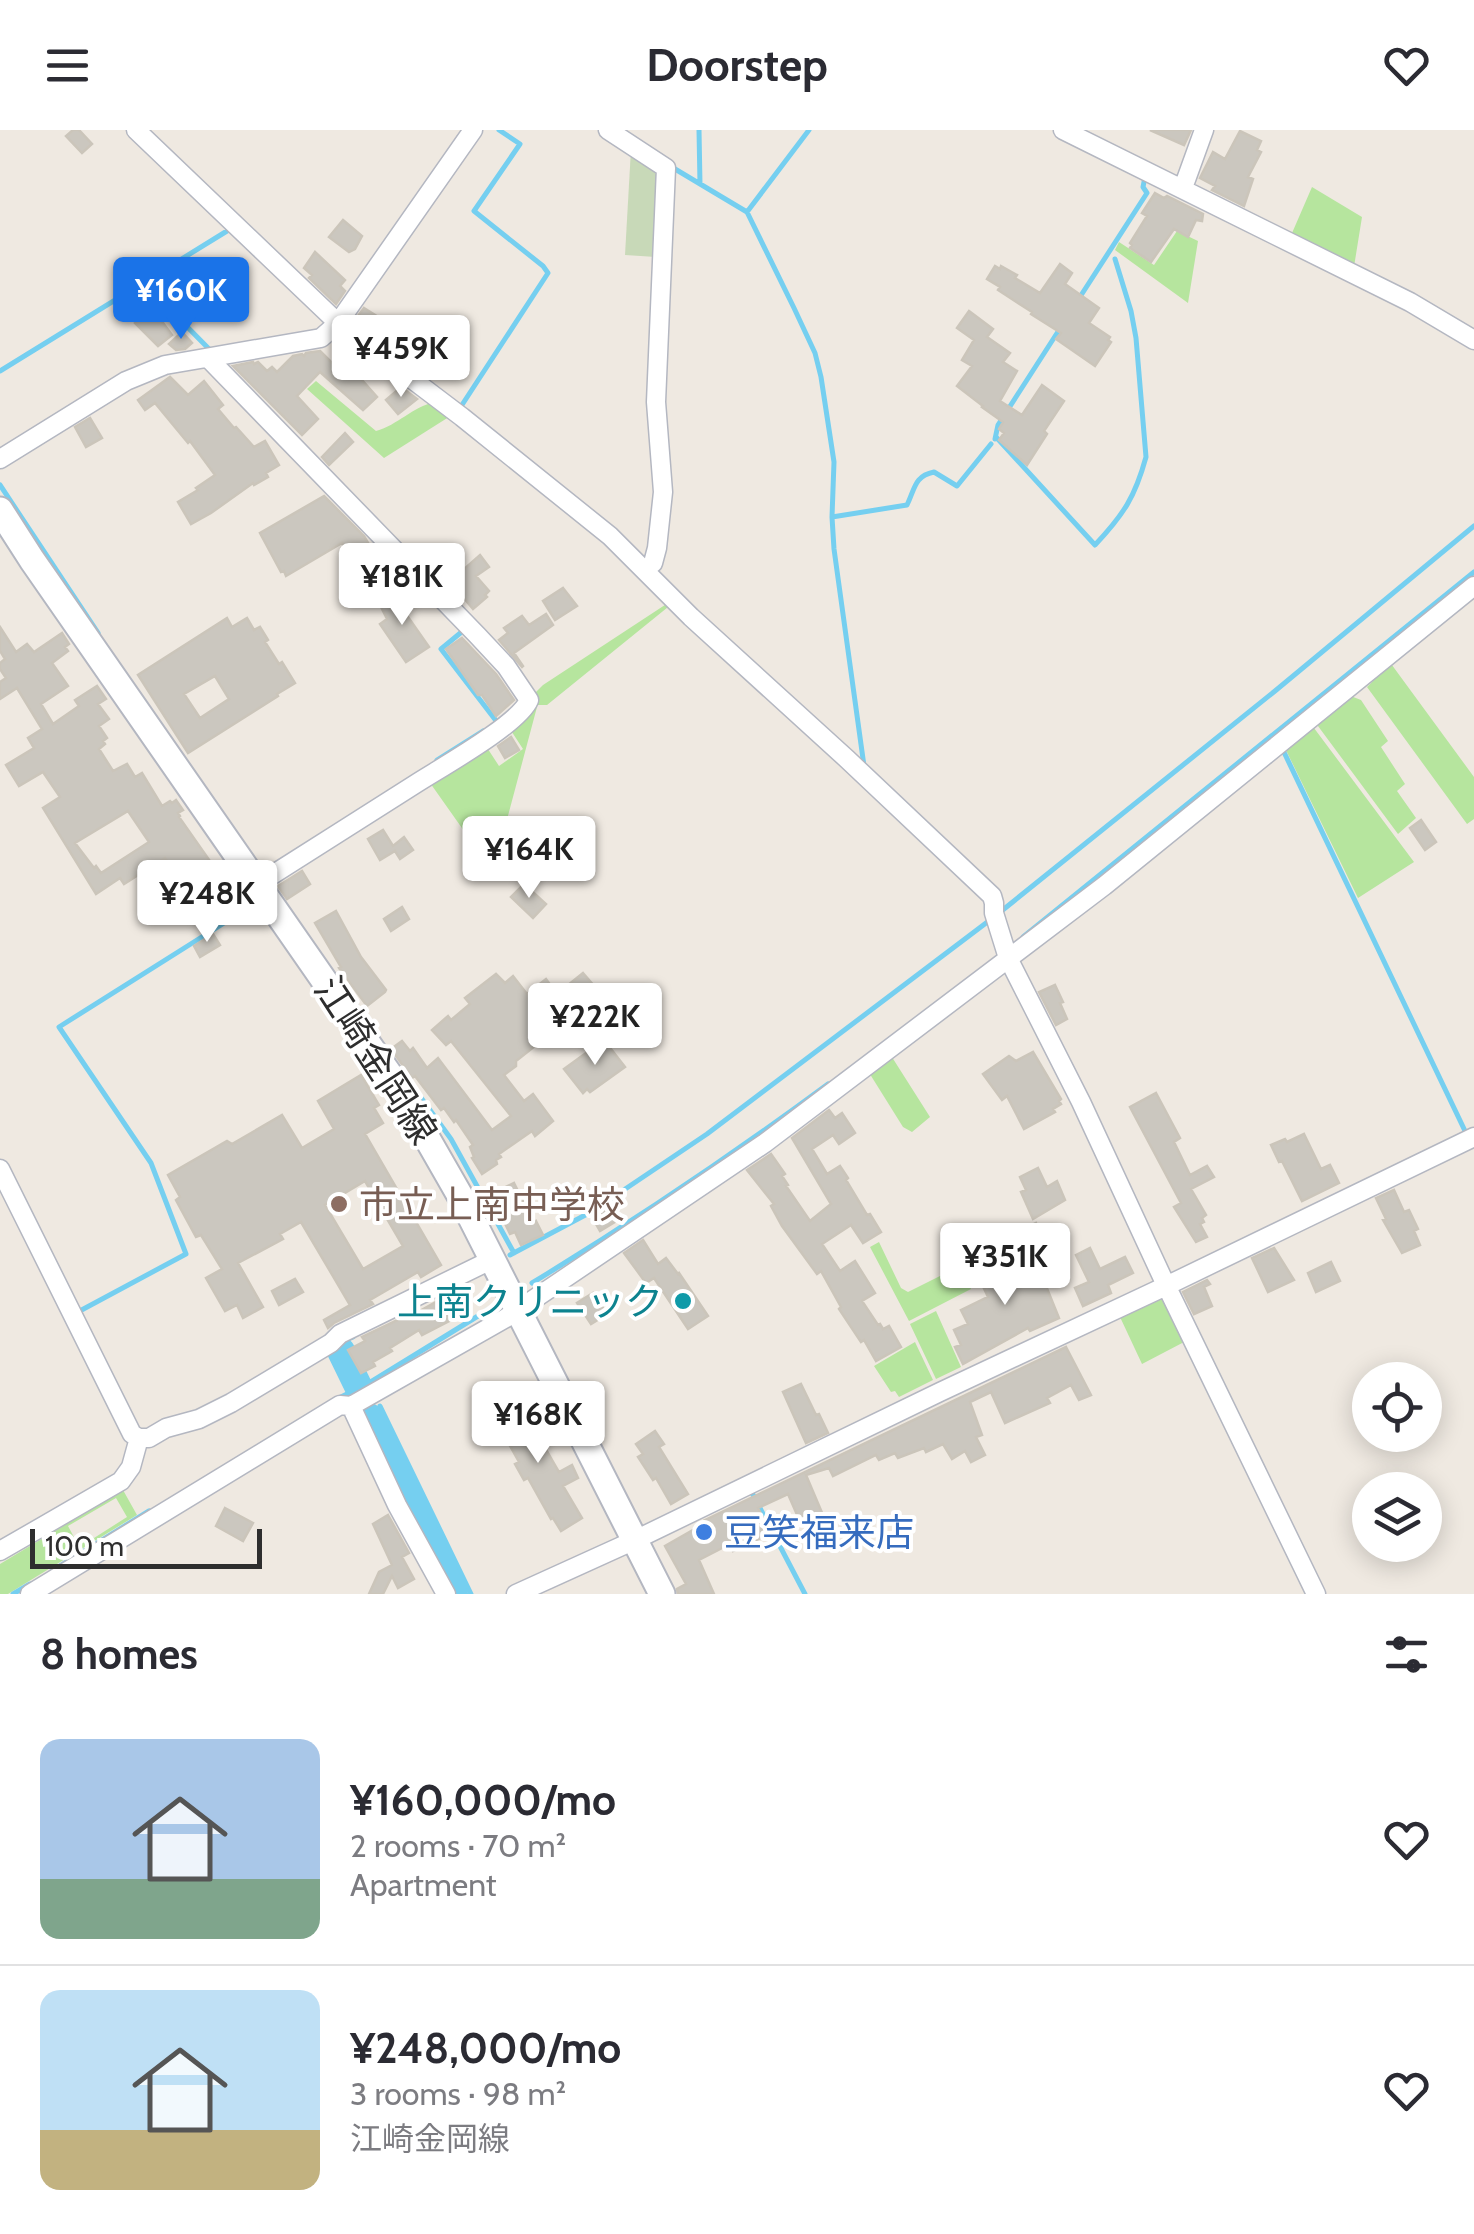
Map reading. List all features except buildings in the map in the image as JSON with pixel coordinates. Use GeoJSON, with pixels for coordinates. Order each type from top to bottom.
{"type":"FeatureCollection","features":[{"type":"Feature","properties":{"kind":"main road","name":"江崎金岡線"},"geometry":{"type":"LineString","coordinates":[[0,510],[263,880],[429,1138],[662,1594]]}},
{"type":"Feature","properties":{"kind":"street"},"geometry":{"type":"LineString","coordinates":[[136,130],[339,320],[650,566],[691,616],[992,896],[1008,958],[1316,1594]]}},
{"type":"Feature","properties":{"kind":"street"},"geometry":{"type":"LineString","coordinates":[[0,458],[146,370],[321,338],[339,320],[473,130]]}},
{"type":"Feature","properties":{"kind":"street"},"geometry":{"type":"LineString","coordinates":[[608,130],[666,168],[656,402],[664,479],[660,531],[650,566]]}},
{"type":"Feature","properties":{"kind":"street"},"geometry":{"type":"LineString","coordinates":[[1062,130],[1410,302],[1474,340]]}},
{"type":"Feature","properties":{"kind":"street"},"geometry":{"type":"LineString","coordinates":[[1183,188],[1204,130]]}},
{"type":"Feature","properties":{"kind":"street"},"geometry":{"type":"LineString","coordinates":[[214,357],[506,666],[529,700],[518,716],[456,758],[263,880]]}},
{"type":"Feature","properties":{"kind":"street"},"geometry":{"type":"LineString","coordinates":[[30,1594],[340,1405],[350,1406],[518,1309],[765,1143],[1104,886],[1474,586]]}},
{"type":"Feature","properties":{"kind":"street"},"geometry":{"type":"LineString","coordinates":[[516,1594],[635,1540],[1164,1281],[1474,1137]]}},
{"type":"Feature","properties":{"kind":"street"},"geometry":{"type":"LineString","coordinates":[[0,1170],[138,1442]]}},
{"type":"Feature","properties":{"kind":"street"},"geometry":{"type":"LineString","coordinates":[[138,1442],[232,1403],[340,1334],[493,1259]]}},
{"type":"Feature","properties":{"kind":"street"},"geometry":{"type":"LineString","coordinates":[[350,1406],[446,1594]]}},
{"type":"Feature","properties":{"kind":"street"},"geometry":{"type":"LineString","coordinates":[[0,1551],[120,1481],[130,1467],[138,1442]]}},
{"type":"Feature","properties":{"kind":"green space"},"geometry":{"type":"Polygon","coordinates":[[[631,149],[660,168],[656,257],[625,255],[631,149]]]}},
{"type":"Feature","properties":{"kind":"green space"},"geometry":{"type":"Polygon","coordinates":[[[1312,187],[1362,217],[1353,273],[1289,240],[1312,187]]]}},
{"type":"Feature","properties":{"kind":"green space"},"geometry":{"type":"Polygon","coordinates":[[[1177,231],[1198,241],[1188,303],[1115,250],[1119,242],[1154,265],[1177,231]]]}},
{"type":"Feature","properties":{"kind":"green space"},"geometry":{"type":"Polygon","coordinates":[[[316,381],[376,431],[435,402],[452,415],[384,458],[307,389],[316,381]]]}},
{"type":"Feature","properties":{"kind":"green space"},"geometry":{"type":"Polygon","coordinates":[[[671,601],[547,705],[537,705],[535,693],[543,685],[671,601]]]}},
{"type":"Feature","properties":{"kind":"green space"},"geometry":{"type":"Polygon","coordinates":[[[1389,661],[1474,777],[1474,819],[1467,824],[1367,687],[1373,681],[1370,675],[1389,661]]]}},
{"type":"Feature","properties":{"kind":"green space"},"geometry":{"type":"Polygon","coordinates":[[[1348,695],[1361,700],[1388,741],[1381,747],[1405,784],[1397,791],[1416,818],[1398,834],[1315,722],[1348,695]]]}},
{"type":"Feature","properties":{"kind":"green space"},"geometry":{"type":"Polygon","coordinates":[[[537,707],[493,872],[428,780],[484,743],[499,766],[523,749],[508,726],[537,707]]]}},
{"type":"Feature","properties":{"kind":"green space"},"geometry":{"type":"Polygon","coordinates":[[[1311,724],[1414,862],[1358,898],[1284,746],[1311,724]]]}},
{"type":"Feature","properties":{"kind":"green space"},"geometry":{"type":"Polygon","coordinates":[[[890,1054],[930,1117],[912,1132],[903,1127],[868,1071],[890,1054]]]}},
{"type":"Feature","properties":{"kind":"green space"},"geometry":{"type":"Polygon","coordinates":[[[879,1242],[901,1288],[908,1292],[960,1266],[971,1289],[909,1321],[870,1247],[879,1242]]]}},
{"type":"Feature","properties":{"kind":"green space"},"geometry":{"type":"Polygon","coordinates":[[[1166,1298],[1186,1341],[1142,1364],[1120,1317],[1166,1298]]]}},
{"type":"Feature","properties":{"kind":"green space"},"geometry":{"type":"Polygon","coordinates":[[[936,1311],[961,1367],[936,1379],[910,1324],[936,1311]]]}},
{"type":"Feature","properties":{"kind":"green space"},"geometry":{"type":"Polygon","coordinates":[[[915,1342],[933,1380],[899,1397],[891,1392],[874,1366],[915,1342]]]}},
{"type":"Feature","properties":{"kind":"green space"},"geometry":{"type":"Polygon","coordinates":[[[123,1490],[137,1515],[8,1594],[0,1594],[0,1564],[123,1490]],[[116,1498],[68,1526],[75,1539],[88,1534],[94,1538],[127,1517],[116,1498]]]}},
{"type":"Feature","properties":{"kind":"waterway"},"geometry":{"type":"LineString","coordinates":[[460,408],[548,273],[474,211],[520,144],[499,130]]}},
{"type":"Feature","properties":{"kind":"waterway"},"geometry":{"type":"LineString","coordinates":[[699,130],[700,184]]}},
{"type":"Feature","properties":{"kind":"waterway"},"geometry":{"type":"LineString","coordinates":[[747,212],[809,130]]}},
{"type":"Feature","properties":{"kind":"waterway"},"geometry":{"type":"LineString","coordinates":[[670,166],[747,212],[815,353],[834,462],[832,517]]}},
{"type":"Feature","properties":{"kind":"waterway"},"geometry":{"type":"LineString","coordinates":[[1078,300],[1147,193],[1143,187],[1145,177]]}},
{"type":"Feature","properties":{"kind":"waterway"},"geometry":{"type":"LineString","coordinates":[[0,371],[229,227]]}},
{"type":"Feature","properties":{"kind":"waterway"},"geometry":{"type":"LineString","coordinates":[[996,437],[1095,545],[1121,514],[1146,457],[1136,338],[1115,259]]}},
{"type":"Feature","properties":{"kind":"waterway"},"geometry":{"type":"LineString","coordinates":[[144,283],[212,352]]}},
{"type":"Feature","properties":{"kind":"waterway"},"geometry":{"type":"LineString","coordinates":[[995,439],[998,425],[1061,327]]}},
{"type":"Feature","properties":{"kind":"waterway"},"geometry":{"type":"LineString","coordinates":[[864,766],[832,517],[907,505],[919,480],[934,472],[957,486],[991,444]]}},
{"type":"Feature","properties":{"kind":"waterway"},"geometry":{"type":"LineString","coordinates":[[0,485],[98,633]]}},
{"type":"Feature","properties":{"kind":"waterway"},"geometry":{"type":"LineString","coordinates":[[999,913],[1474,526]]}},
{"type":"Feature","properties":{"kind":"waterway"},"geometry":{"type":"LineString","coordinates":[[1023,937],[1474,572]]}},
{"type":"Feature","properties":{"kind":"waterway"},"geometry":{"type":"LineString","coordinates":[[464,630],[441,649],[497,722]]}},
{"type":"Feature","properties":{"kind":"waterway"},"geometry":{"type":"LineString","coordinates":[[437,760],[483,731]]}},
{"type":"Feature","properties":{"kind":"waterway"},"geometry":{"type":"LineString","coordinates":[[1282,748],[1466,1133]]}},
{"type":"Feature","properties":{"kind":"waterway"},"geometry":{"type":"LineString","coordinates":[[76,1313],[186,1254],[151,1163],[59,1027],[251,906]]}},
{"type":"Feature","properties":{"kind":"waterway"},"geometry":{"type":"LineString","coordinates":[[510,1255],[591,1212],[707,1134],[990,920]]}},
{"type":"Feature","properties":{"kind":"waterway"},"geometry":{"type":"LineString","coordinates":[[403,1073],[451,1139],[514,1253]]}},
{"type":"Feature","properties":{"kind":"waterway"},"geometry":{"type":"LineString","coordinates":[[532,1283],[682,1187],[828,1084]]}},
{"type":"Feature","properties":{"kind":"waterway"},"geometry":{"type":"LineString","coordinates":[[339,1398],[491,1308]]}},
{"type":"Feature","properties":{"kind":"waterway"},"geometry":{"type":"LineString","coordinates":[[331,1353],[341,1351],[353,1337]]}},
{"type":"Feature","properties":{"kind":"waterway"},"geometry":{"type":"LineString","coordinates":[[341,1351],[360,1390]]}},
{"type":"Feature","properties":{"kind":"waterway"},"geometry":{"type":"LineString","coordinates":[[380,1406],[471,1594]]}},
{"type":"Feature","properties":{"kind":"waterway"},"geometry":{"type":"LineString","coordinates":[[369,1417],[454,1594]]}},
{"type":"Feature","properties":{"kind":"waterway"},"geometry":{"type":"LineString","coordinates":[[750,1489],[805,1594]]}},
{"type":"Feature","properties":{"kind":"waterway"},"geometry":{"type":"LineString","coordinates":[[52,1571],[149,1511]]}},
{"type":"Feature","properties":{"kind":"waterway"},"geometry":{"type":"LineString","coordinates":[[13,1594],[30,1584]]}},
{"type":"Feature","properties":{"kind":"place","name":"市立上南中学校"},"geometry":{"type":"Point","coordinates":[339,1204]}},
{"type":"Feature","properties":{"kind":"place","name":"上南クリニック"},"geometry":{"type":"Point","coordinates":[683,1301]}},
{"type":"Feature","properties":{"kind":"place","name":"豆笑福来店"},"geometry":{"type":"Point","coordinates":[704,1532]}}]}
